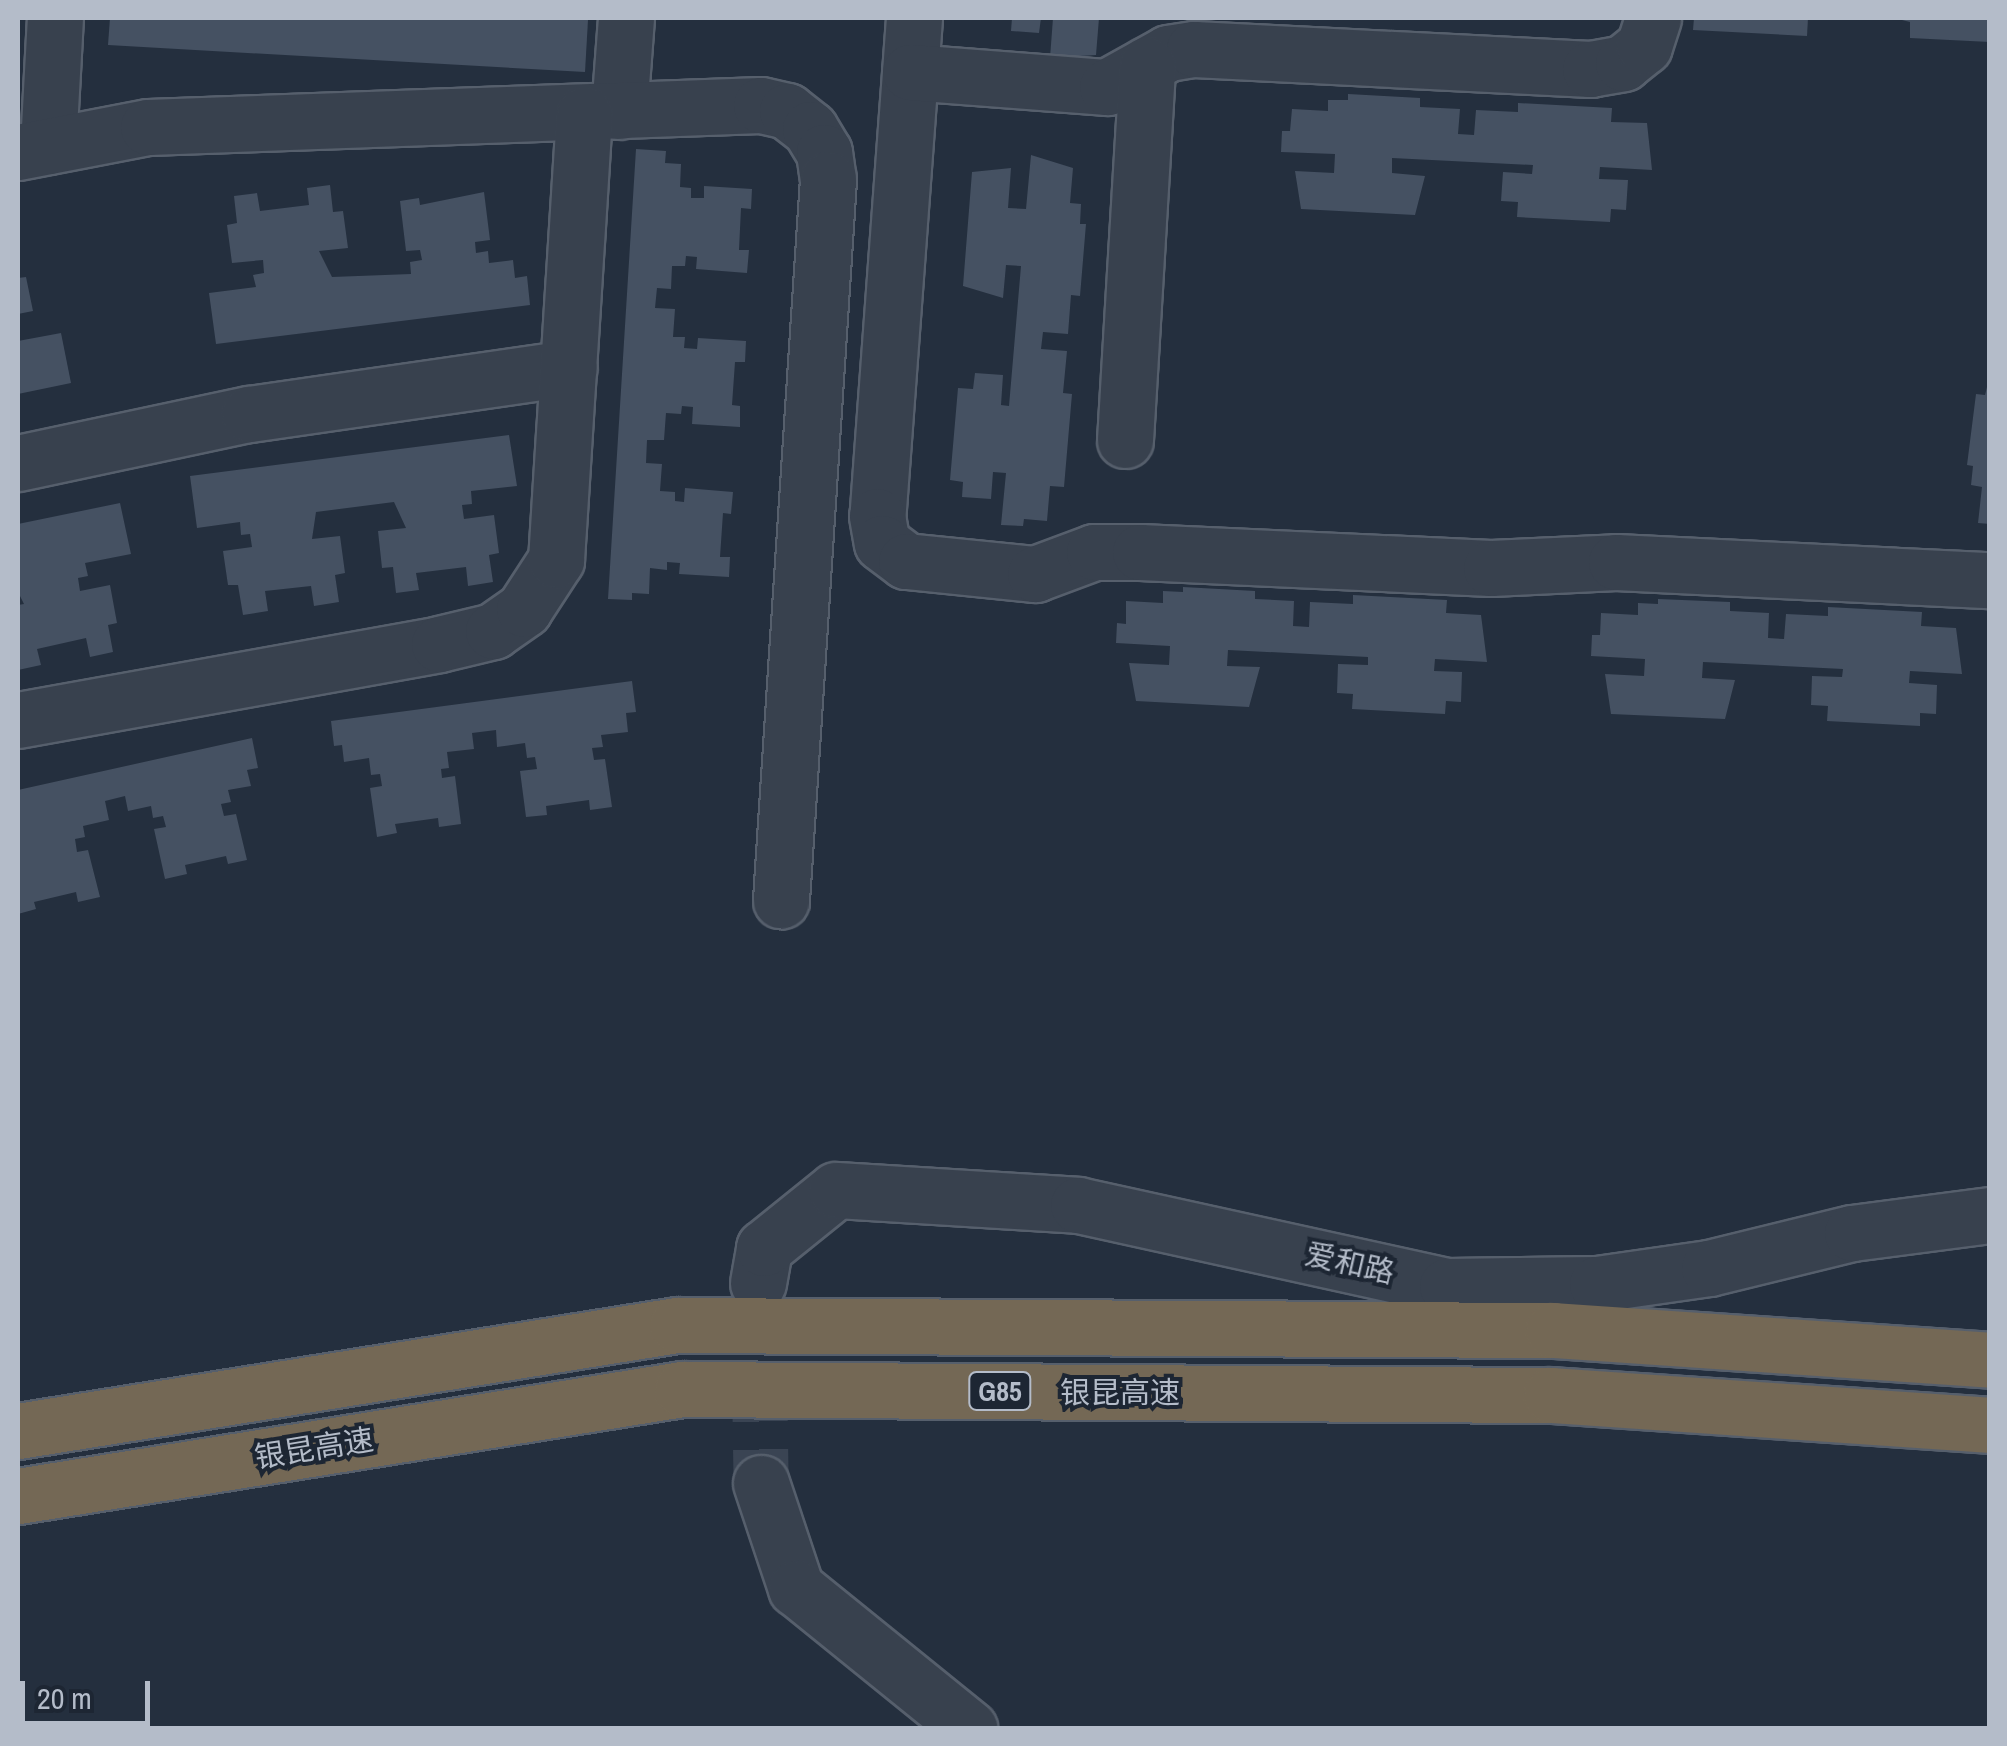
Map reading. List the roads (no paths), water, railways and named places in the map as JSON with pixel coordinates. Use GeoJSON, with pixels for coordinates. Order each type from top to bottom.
{"type":"FeatureCollection","features":[{"type":"Feature","properties":{"kind":"highway","name":"G85"},"geometry":{"type":"LineString","coordinates":[[18,1431],[677,1325],[1553,1330],[1990,1360]]}},
{"type":"Feature","properties":{"kind":"highway","name":"银昆高速"},"geometry":{"type":"LineString","coordinates":[[18,1496],[682,1389],[1551,1395],[1990,1425]]}},
{"type":"Feature","properties":{"kind":"street"},"geometry":{"type":"LineString","coordinates":[[56,18],[33,149],[148,127],[760,105],[787,111],[824,152],[828,179],[781,900]]}},
{"type":"Feature","properties":{"kind":"street"},"geometry":{"type":"LineString","coordinates":[[18,720],[493,631],[544,587],[556,560],[569,368],[602,113],[626,18]]}},
{"type":"Feature","properties":{"kind":"street"},"geometry":{"type":"LineString","coordinates":[[914,18],[877,516],[882,543],[906,561],[1035,574],[1094,552],[1140,552],[1490,568],[1616,562],[1990,580]]}},
{"type":"Feature","properties":{"kind":"street"},"geometry":{"type":"LineString","coordinates":[[910,72],[1107,88],[1152,48],[1590,69],[1623,63],[1644,46],[1654,18]]}},
{"type":"Feature","properties":{"kind":"street"},"geometry":{"type":"LineString","coordinates":[[1125,440],[1152,48]]}},
{"type":"Feature","properties":{"kind":"street"},"geometry":{"type":"LineString","coordinates":[[18,463],[249,414],[569,368]]}},
{"type":"Feature","properties":{"kind":"street","name":"爱和路"},"geometry":{"type":"LineString","coordinates":[[758,1283],[764,1248],[836,1190],[1078,1204],[1447,1286],[1597,1284],[1709,1268],[1852,1233],[1990,1215]]}},
{"type":"Feature","properties":{"kind":"street"},"geometry":{"type":"LineString","coordinates":[[762,1482],[796,1588],[969,1728]]}},
{"type":"Feature","properties":{"kind":"tunnel"},"geometry":{"type":"LineString","coordinates":[[758,1283],[761,1483]]}}]}
